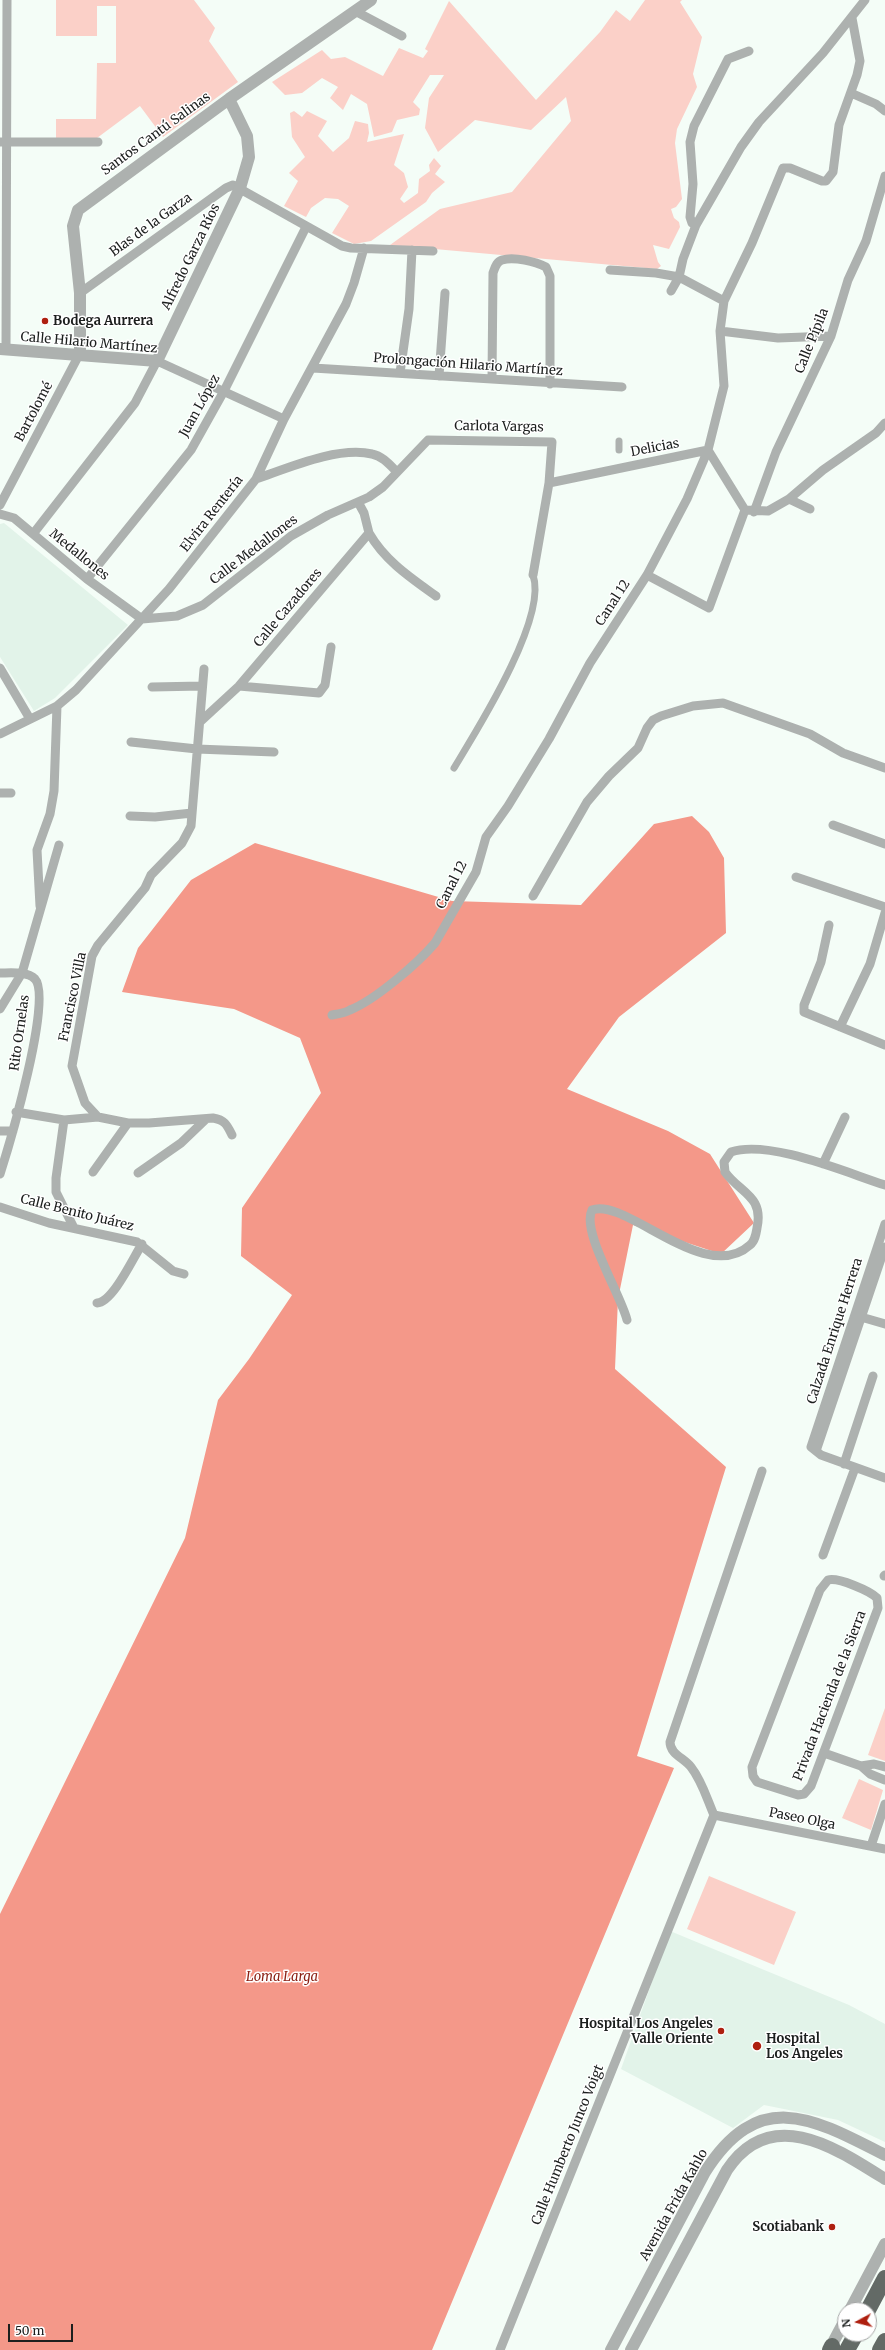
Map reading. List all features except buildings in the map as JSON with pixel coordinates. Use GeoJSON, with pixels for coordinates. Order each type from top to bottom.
{"type":"FeatureCollection","features":[{"type":"Feature","properties":{"kind":"highway"},"geometry":{"type":"LineString","coordinates":[[872,2302],[885,2278]]}},
{"type":"Feature","properties":{"kind":"highway"},"geometry":{"type":"LineString","coordinates":[[880,2350],[885,2340]]}},
{"type":"Feature","properties":{"kind":"street"},"geometry":{"type":"LineString","coordinates":[[3,349],[4,142],[7,0]]}},
{"type":"Feature","properties":{"kind":"street","name":"Santos Cantú Salinas"},"geometry":{"type":"LineString","coordinates":[[80,353],[80,293],[73,226],[78,210],[229,99],[371,0]]}},
{"type":"Feature","properties":{"kind":"street"},"geometry":{"type":"LineString","coordinates":[[671,291],[679,277],[683,259],[696,225],[741,147],[759,122],[823,53],[865,0]]}},
{"type":"Feature","properties":{"kind":"street"},"geometry":{"type":"LineString","coordinates":[[355,11],[402,36]]}},
{"type":"Feature","properties":{"kind":"street"},"geometry":{"type":"LineString","coordinates":[[852,18],[860,61],[851,93],[876,104],[885,111]]}},
{"type":"Feature","properties":{"kind":"street"},"geometry":{"type":"LineString","coordinates":[[696,225],[692,223],[690,218],[693,184],[690,150],[691,136],[728,59],[749,51]]}},
{"type":"Feature","properties":{"kind":"street","name":"Canal 12"},"geometry":{"type":"LineString","coordinates":[[332,1015],[350,1011],[368,1000],[426,954],[435,943],[476,872],[486,837],[508,806],[549,739],[590,663],[647,576],[687,499],[708,450],[724,386],[720,331],[724,301],[755,236],[782,171],[786,167],[822,181],[826,181],[833,172],[837,134],[851,93]]}},
{"type":"Feature","properties":{"kind":"street","name":"Alfredo Garza Ríos"},"geometry":{"type":"LineString","coordinates":[[33,534],[134,403],[157,361],[240,188],[249,157],[249,146],[247,136],[229,99]]}},
{"type":"Feature","properties":{"kind":"street"},"geometry":{"type":"LineString","coordinates":[[4,142],[98,142]]}},
{"type":"Feature","properties":{"kind":"street","name":"Calle Pípila"},"geometry":{"type":"LineString","coordinates":[[647,576],[709,608],[749,511],[831,336],[848,280],[866,240],[885,176]]}},
{"type":"Feature","properties":{"kind":"street","name":"Blas de la Garza"},"geometry":{"type":"LineString","coordinates":[[80,293],[226,188],[233,186],[240,188]]}},
{"type":"Feature","properties":{"kind":"street"},"geometry":{"type":"LineString","coordinates":[[240,188],[306,227],[342,246],[351,248],[433,251]]}},
{"type":"Feature","properties":{"kind":"street","name":"Juan López"},"geometry":{"type":"LineString","coordinates":[[87,579],[190,450],[224,390],[306,227]]}},
{"type":"Feature","properties":{"kind":"street","name":"Elvira Rentería"},"geometry":{"type":"LineString","coordinates":[[0,734],[57,706],[76,690],[169,589],[256,479],[284,419],[313,368],[346,304],[364,248]]}},
{"type":"Feature","properties":{"kind":"street"},"geometry":{"type":"LineString","coordinates":[[400,373],[409,309],[412,250]]}},
{"type":"Feature","properties":{"kind":"street"},"geometry":{"type":"LineString","coordinates":[[492,379],[492,284],[496,265],[500,261],[538,263],[546,267],[550,276],[550,384]]}},
{"type":"Feature","properties":{"kind":"street"},"geometry":{"type":"LineString","coordinates":[[610,270],[656,273],[679,277],[724,301]]}},
{"type":"Feature","properties":{"kind":"street"},"geometry":{"type":"LineString","coordinates":[[439,376],[445,293]]}},
{"type":"Feature","properties":{"kind":"street"},"geometry":{"type":"LineString","coordinates":[[720,331],[778,338],[831,336]]}},
{"type":"Feature","properties":{"kind":"street","name":"Calle Hilario Martínez"},"geometry":{"type":"LineString","coordinates":[[3,349],[80,353],[157,361],[224,390],[284,419]]}},
{"type":"Feature","properties":{"kind":"street","name":"Bartolomé"},"geometry":{"type":"LineString","coordinates":[[0,505],[80,353]]}},
{"type":"Feature","properties":{"kind":"street","name":"Prolongación Hilario Martínez"},"geometry":{"type":"LineString","coordinates":[[313,368],[550,384],[622,387]]}},
{"type":"Feature","properties":{"kind":"street"},"geometry":{"type":"LineString","coordinates":[[708,450],[749,511],[768,511],[789,499],[823,470],[876,433],[885,423]]}},
{"type":"Feature","properties":{"kind":"street","name":"Carlota Vargas"},"geometry":{"type":"LineString","coordinates":[[396,472],[428,440],[552,442],[549,483],[533,575]]}},
{"type":"Feature","properties":{"kind":"street"},"geometry":{"type":"LineString","coordinates":[[619,441],[619,450]]}},
{"type":"Feature","properties":{"kind":"street","name":"Delicias"},"geometry":{"type":"LineString","coordinates":[[549,483],[708,450]]}},
{"type":"Feature","properties":{"kind":"street"},"geometry":{"type":"LineString","coordinates":[[256,479],[309,461],[337,454],[358,452],[382,458],[396,472]]}},
{"type":"Feature","properties":{"kind":"street","name":"Calle Medallones"},"geometry":{"type":"LineString","coordinates":[[142,619],[177,616],[203,605],[291,536],[328,515],[358,502],[382,487],[396,472]]}},
{"type":"Feature","properties":{"kind":"street"},"geometry":{"type":"LineString","coordinates":[[789,499],[810,509]]}},
{"type":"Feature","properties":{"kind":"street"},"geometry":{"type":"LineString","coordinates":[[358,502],[364,513],[368,534],[376,547],[390,561],[436,596]]}},
{"type":"Feature","properties":{"kind":"street","name":"Medallones"},"geometry":{"type":"LineString","coordinates":[[0,514],[8,515],[87,579],[142,619]]}},
{"type":"Feature","properties":{"kind":"street","name":"Calle Cazadores"},"geometry":{"type":"LineString","coordinates":[[201,721],[239,686],[368,534]]}},
{"type":"Feature","properties":{"kind":"street"},"geometry":{"type":"LineString","coordinates":[[454,768],[500,692],[519,649],[534,598],[536,584],[533,575]]}},
{"type":"Feature","properties":{"kind":"street"},"geometry":{"type":"LineString","coordinates":[[239,686],[319,693],[325,686],[331,647]]}},
{"type":"Feature","properties":{"kind":"street"},"geometry":{"type":"LineString","coordinates":[[0,668],[30,719]]}},
{"type":"Feature","properties":{"kind":"street"},"geometry":{"type":"LineString","coordinates":[[130,816],[155,817],[192,813],[197,749],[201,721],[204,669]]}},
{"type":"Feature","properties":{"kind":"street"},"geometry":{"type":"LineString","coordinates":[[152,687],[202,686]]}},
{"type":"Feature","properties":{"kind":"street"},"geometry":{"type":"LineString","coordinates":[[533,896],[587,802],[605,780],[638,748],[653,720],[693,706],[723,703],[810,734],[843,753],[885,768]]}},
{"type":"Feature","properties":{"kind":"street"},"geometry":{"type":"LineString","coordinates":[[40,906],[37,850],[50,814],[54,791],[57,706]]}},
{"type":"Feature","properties":{"kind":"street"},"geometry":{"type":"LineString","coordinates":[[131,742],[197,749],[274,752]]}},
{"type":"Feature","properties":{"kind":"street"},"geometry":{"type":"LineString","coordinates":[[0,793],[11,793]]}},
{"type":"Feature","properties":{"kind":"street","name":"Francisco Villa"},"geometry":{"type":"LineString","coordinates":[[98,1117],[85,1103],[72,1066],[92,956],[98,944],[145,888],[151,875],[182,843],[191,826],[192,813]]}},
{"type":"Feature","properties":{"kind":"street"},"geometry":{"type":"LineString","coordinates":[[833,825],[885,844]]}},
{"type":"Feature","properties":{"kind":"street"},"geometry":{"type":"LineString","coordinates":[[0,1009],[22,973],[40,906],[59,845]]}},
{"type":"Feature","properties":{"kind":"street"},"geometry":{"type":"LineString","coordinates":[[796,877],[885,907]]}},
{"type":"Feature","properties":{"kind":"street"},"geometry":{"type":"LineString","coordinates":[[840,1027],[870,964],[885,913]]}},
{"type":"Feature","properties":{"kind":"street"},"geometry":{"type":"LineString","coordinates":[[829,925],[821,962],[804,1005],[804,1012],[885,1045]]}},
{"type":"Feature","properties":{"kind":"street"},"geometry":{"type":"LineString","coordinates":[[0,973],[22,973]]}},
{"type":"Feature","properties":{"kind":"street","name":"Rito Ornelas"},"geometry":{"type":"LineString","coordinates":[[0,1174],[30,1065],[39,996],[36,980],[22,973]]}},
{"type":"Feature","properties":{"kind":"street"},"geometry":{"type":"LineString","coordinates":[[16,1112],[64,1120],[98,1117],[128,1123],[205,1120],[213,1118],[222,1120],[228,1125],[232,1135]]}},
{"type":"Feature","properties":{"kind":"street"},"geometry":{"type":"LineString","coordinates":[[823,1164],[845,1118]]}},
{"type":"Feature","properties":{"kind":"street"},"geometry":{"type":"LineString","coordinates":[[64,1120],[56,1178],[56,1192],[73,1226]]}},
{"type":"Feature","properties":{"kind":"street"},"geometry":{"type":"LineString","coordinates":[[138,1173],[181,1143],[205,1120]]}},
{"type":"Feature","properties":{"kind":"street"},"geometry":{"type":"LineString","coordinates":[[93,1172],[128,1123]]}},
{"type":"Feature","properties":{"kind":"street"},"geometry":{"type":"LineString","coordinates":[[0,1131],[13,1131]]}},
{"type":"Feature","properties":{"kind":"street"},"geometry":{"type":"LineString","coordinates":[[627,1320],[624,1305],[594,1243],[589,1220],[592,1210],[601,1209],[619,1214],[678,1243],[711,1255],[734,1254],[745,1250],[753,1242],[760,1217],[756,1205],[749,1194],[729,1178],[723,1166],[731,1152],[746,1148],[781,1153],[823,1164],[885,1186]]}},
{"type":"Feature","properties":{"kind":"street","name":"Calle Benito Juárez"},"geometry":{"type":"LineString","coordinates":[[0,1207],[50,1223],[73,1226],[142,1244],[173,1271],[184,1274]]}},
{"type":"Feature","properties":{"kind":"street","name":"Calzada Enrique Herrera"},"geometry":{"type":"LineString","coordinates":[[813,1449],[885,1224]]}},
{"type":"Feature","properties":{"kind":"street"},"geometry":{"type":"LineString","coordinates":[[97,1303],[105,1300],[116,1288],[142,1244]]}},
{"type":"Feature","properties":{"kind":"street","name":"Calzada Enrique Herrera"},"geometry":{"type":"LineString","coordinates":[[813,1449],[885,1247]]}},
{"type":"Feature","properties":{"kind":"street"},"geometry":{"type":"LineString","coordinates":[[861,1317],[885,1324]]}},
{"type":"Feature","properties":{"kind":"street"},"geometry":{"type":"LineString","coordinates":[[844,1464],[873,1376]]}},
{"type":"Feature","properties":{"kind":"street"},"geometry":{"type":"LineString","coordinates":[[813,1449],[844,1464],[885,1478]]}},
{"type":"Feature","properties":{"kind":"street"},"geometry":{"type":"LineString","coordinates":[[823,1555],[855,1468]]}},
{"type":"Feature","properties":{"kind":"street"},"geometry":{"type":"LineString","coordinates":[[714,1815],[696,1776],[687,1762],[672,1750],[670,1746],[670,1738],[719,1601],[762,1471]]}},
{"type":"Feature","properties":{"kind":"street","name":"Privada Hacienda de la Sierra"},"geometry":{"type":"LineString","coordinates":[[831,1579],[870,1593],[878,1602],[876,1614],[824,1753],[811,1786],[804,1794],[795,1794],[760,1783],[753,1776],[753,1762],[820,1590],[825,1582],[831,1579]]}},
{"type":"Feature","properties":{"kind":"street"},"geometry":{"type":"LineString","coordinates":[[824,1753],[861,1766],[870,1774],[885,1780]]}},
{"type":"Feature","properties":{"kind":"street"},"geometry":{"type":"LineString","coordinates":[[861,1766],[874,1764],[885,1767]]}},
{"type":"Feature","properties":{"kind":"street"},"geometry":{"type":"LineString","coordinates":[[871,1846],[885,1804]]}},
{"type":"Feature","properties":{"kind":"street","name":"Paseo Olga"},"geometry":{"type":"LineString","coordinates":[[714,1815],[885,1849]]}},
{"type":"Feature","properties":{"kind":"street","name":"Calle Humberto Junco Voigt"},"geometry":{"type":"LineString","coordinates":[[500,2350],[714,1815]]}},
{"type":"Feature","properties":{"kind":"street","name":"Avenida Frida Kahlo"},"geometry":{"type":"LineString","coordinates":[[611,2350],[705,2172],[714,2158],[735,2136],[766,2120],[791,2118],[806,2119],[835,2130],[885,2155]]}},
{"type":"Feature","properties":{"kind":"street"},"geometry":{"type":"LineString","coordinates":[[631,2350],[728,2170],[746,2148],[770,2138],[793,2136],[810,2138],[846,2154],[885,2179]]}},
{"type":"Feature","properties":{"kind":"street"},"geometry":{"type":"LineString","coordinates":[[854,2302],[885,2244]]}},
{"type":"Feature","properties":{"kind":"street"},"geometry":{"type":"LineString","coordinates":[[830,2349],[837,2335]]}},
{"type":"Feature","properties":{"kind":"shaded area"},"geometry":{"type":"Polygon","coordinates":[[[56,0],[194,0],[215,28],[209,41],[238,82],[163,137],[140,106],[97,138],[56,139],[56,119],[96,119],[97,63],[116,63],[116,6],[97,6],[97,36],[56,36],[56,0]]]}},
{"type":"Feature","properties":{"kind":"shaded area"},"geometry":{"type":"Polygon","coordinates":[[[645,0],[682,0],[680,2],[702,37],[693,74],[697,87],[677,129],[675,143],[682,199],[676,207],[671,209],[674,218],[679,222],[680,227],[669,249],[653,245],[658,262],[661,266],[657,269],[390,245],[440,209],[512,192],[571,121],[566,97],[531,130],[475,120],[438,152],[425,128],[429,98],[444,75],[430,75],[413,102],[420,109],[419,115],[397,120],[392,132],[374,137],[367,104],[351,94],[343,110],[330,98],[338,87],[322,78],[302,93],[285,95],[272,82],[322,50],[331,59],[345,57],[383,76],[399,48],[423,58],[428,51],[425,49],[449,1],[536,100],[600,32],[616,10],[630,21],[645,0]]]}},
{"type":"Feature","properties":{"kind":"shaded area"},"geometry":{"type":"Polygon","coordinates":[[[294,111],[302,117],[307,111],[327,121],[318,136],[333,152],[349,138],[355,121],[368,124],[369,133],[367,142],[404,134],[394,165],[404,173],[408,187],[400,199],[404,203],[418,193],[419,179],[430,171],[429,165],[434,158],[441,166],[435,174],[445,182],[432,193],[426,202],[371,241],[354,244],[332,233],[349,206],[338,199],[325,198],[311,208],[306,217],[284,206],[298,181],[289,173],[305,157],[292,137],[290,113],[294,111]]]}},
{"type":"Feature","properties":{"kind":"shaded area"},"geometry":{"type":"Polygon","coordinates":[[[4,523],[128,625],[55,698],[34,711],[0,657],[0,524],[4,523]]]}},
{"type":"Feature","properties":{"kind":"shaded area"},"geometry":{"type":"Polygon","coordinates":[[[885,1708],[885,1761],[868,1755],[885,1708]]]}},
{"type":"Feature","properties":{"kind":"shaded area"},"geometry":{"type":"Polygon","coordinates":[[[859,1779],[883,1790],[871,1830],[842,1818],[859,1779]]]}},
{"type":"Feature","properties":{"kind":"shaded area"},"geometry":{"type":"Polygon","coordinates":[[[709,1876],[796,1912],[774,1965],[687,1929],[709,1876]]]}},
{"type":"Feature","properties":{"kind":"shaded area","name":"Hospital Los Angeles"},"geometry":{"type":"Polygon","coordinates":[[[670,1931],[849,2005],[885,2024],[885,2142],[838,2120],[764,2105],[733,2128],[621,2069],[670,1931]]]}},
{"type":"Feature","properties":{"kind":"green space","name":"Loma Larga"},"geometry":{"type":"Polygon","coordinates":[[[692,816],[709,832],[724,858],[726,933],[619,1017],[567,1089],[668,1131],[710,1154],[754,1223],[721,1254],[633,1225],[618,1299],[615,1369],[726,1467],[637,1756],[674,1768],[432,2350],[0,2350],[0,1914],[185,1538],[218,1400],[249,1359],[292,1295],[241,1256],[242,1208],[321,1093],[300,1038],[234,1009],[122,992],[138,948],[191,880],[255,843],[452,901],[581,905],[654,824],[692,816]]]}},
{"type":"Feature","properties":{"kind":"place","name":"Bodega Aurrera"},"geometry":{"type":"Point","coordinates":[45,321]}},
{"type":"Feature","properties":{"kind":"place","name":"Hospital Los Angeles Valle Oriente"},"geometry":{"type":"Point","coordinates":[721,2031]}},
{"type":"Feature","properties":{"kind":"place","name":"Hospital Los Angeles"},"geometry":{"type":"Point","coordinates":[757,2046]}},
{"type":"Feature","properties":{"kind":"place","name":"Scotiabank"},"geometry":{"type":"Point","coordinates":[832,2227]}}]}
